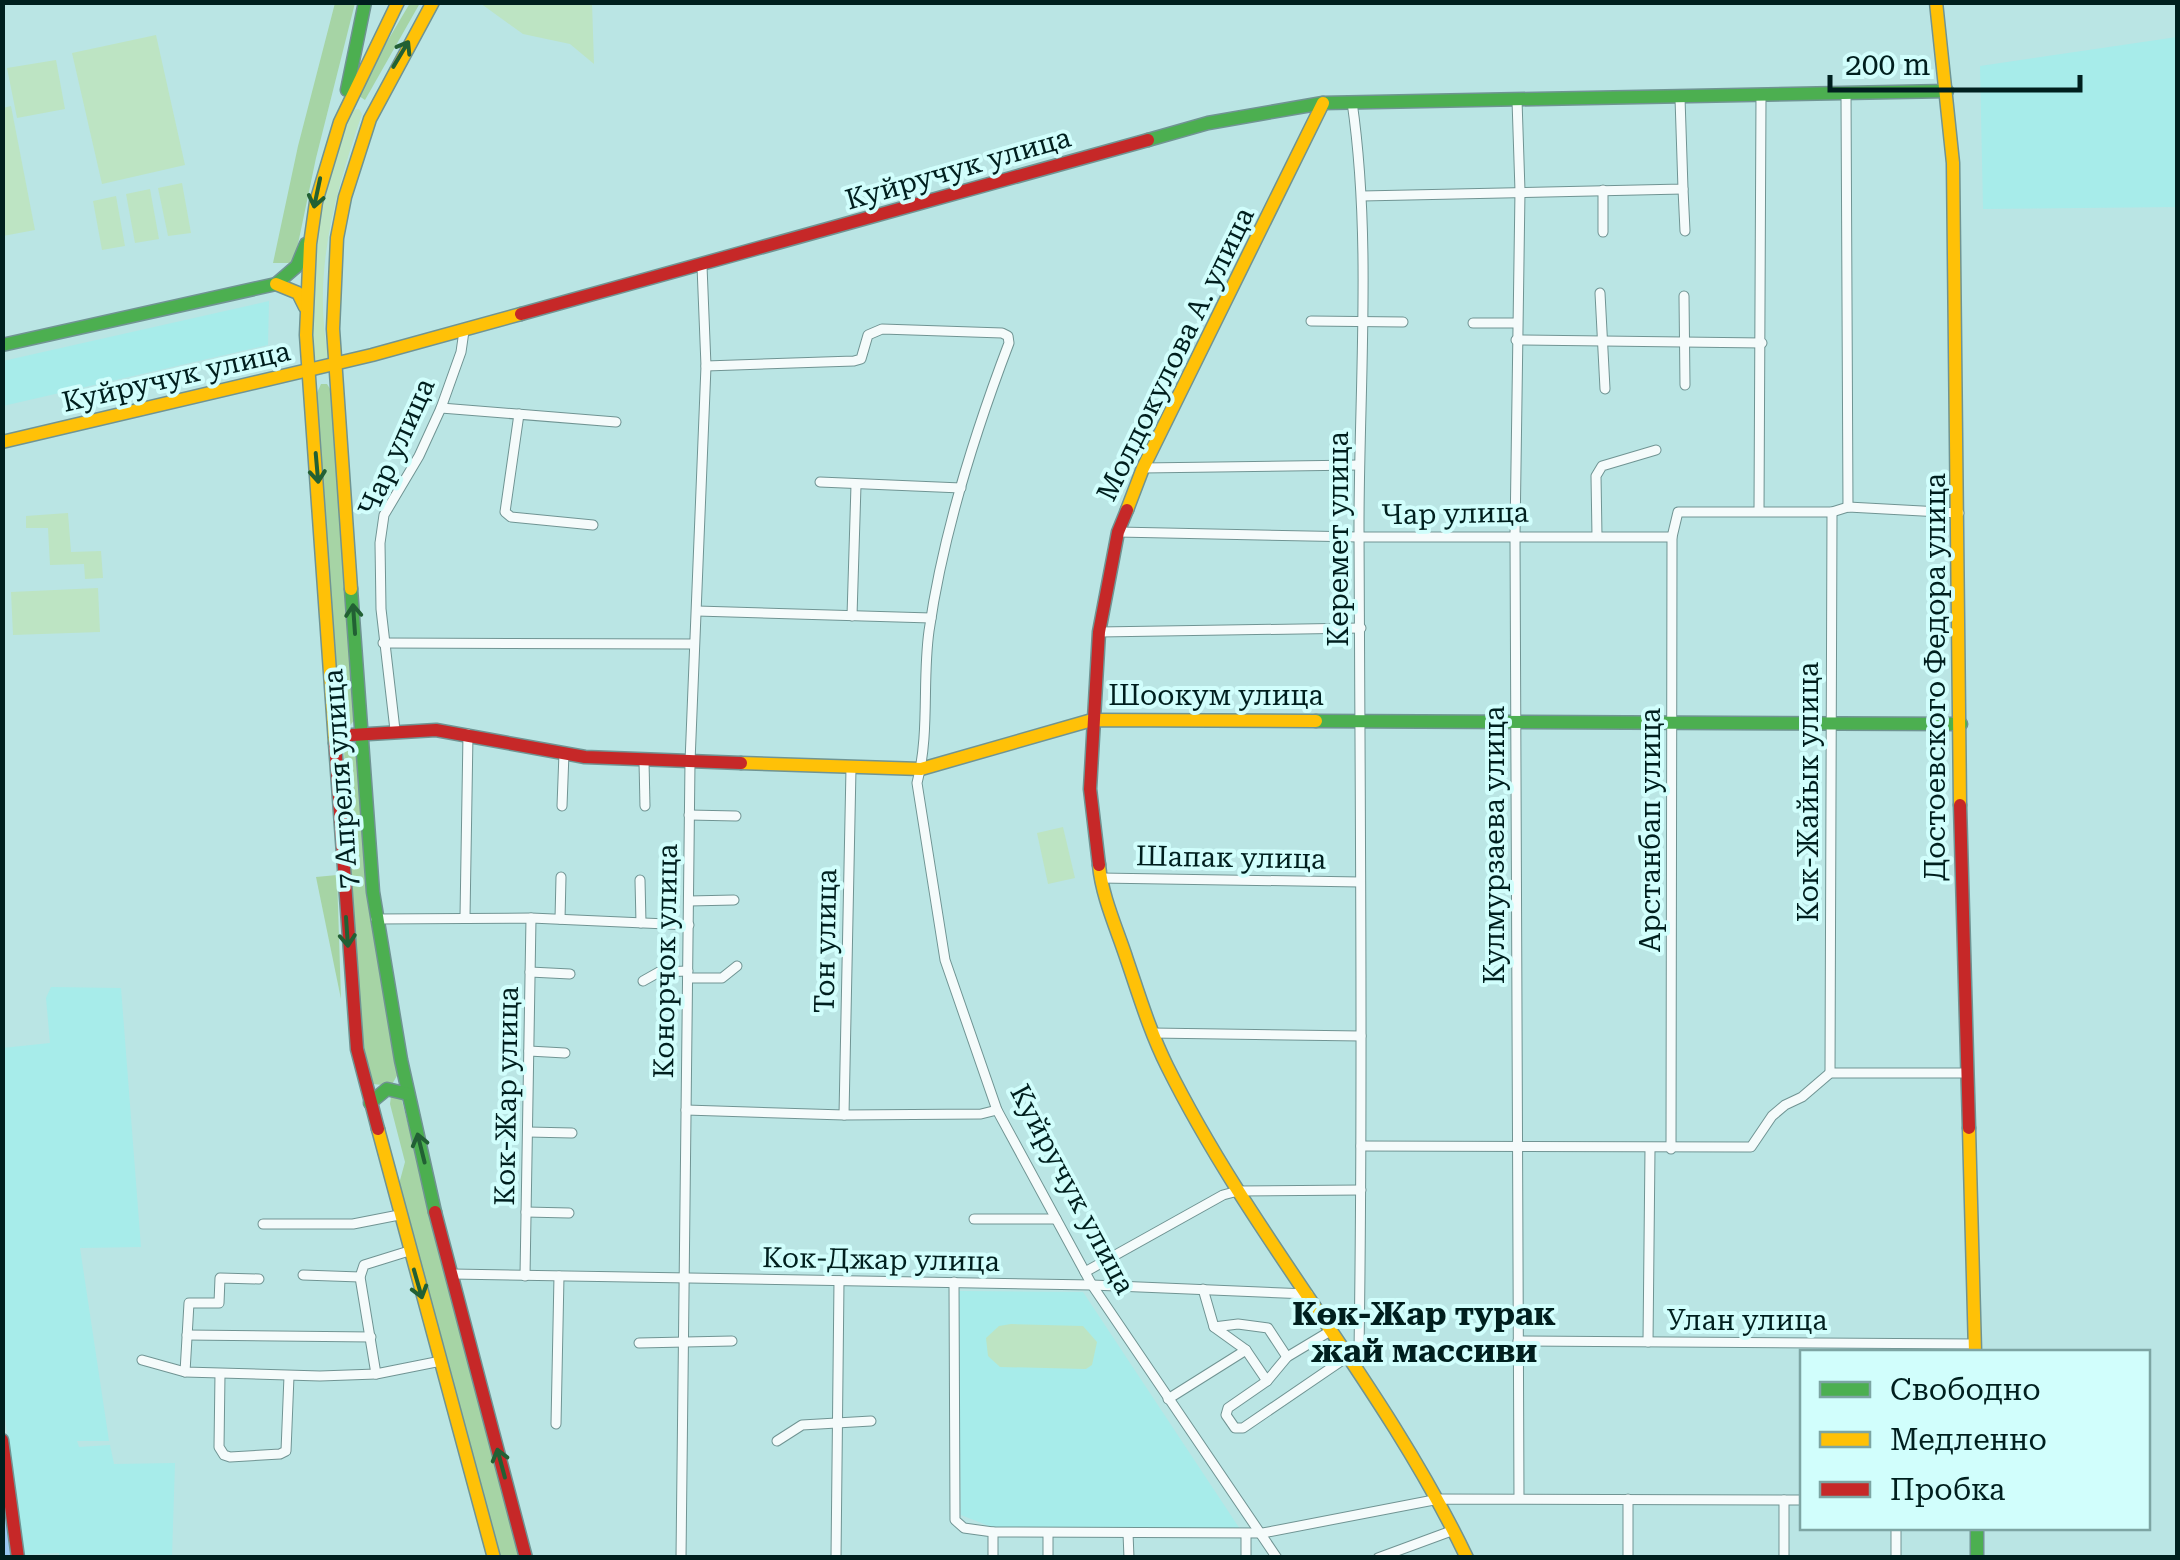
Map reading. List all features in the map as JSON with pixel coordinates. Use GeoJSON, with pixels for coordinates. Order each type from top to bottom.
{"type":"FeatureCollection","features":[{"type":"Feature","properties":{"kind":"street"},"geometry":{"type":"LineString","coordinates":[[366,2],[349,69],[346,100],[373,108]]}},
{"type":"Feature","properties":{"kind":"street","name":"7 Апреля улица"},"geometry":{"type":"LineString","coordinates":[[398,2],[346,100],[323,167],[310,230],[306,335],[353,1018],[408,1251],[494,1558]]}},
{"type":"Feature","properties":{"kind":"street","name":"7 Апреля улица"},"geometry":{"type":"LineString","coordinates":[[433,2],[373,108],[348,178],[337,231],[333,329],[376,920],[408,1094],[526,1558]]}},
{"type":"Feature","properties":{"kind":"street","name":"Достоевского Федора улица"},"geometry":{"type":"LineString","coordinates":[[1936,9],[1954,182],[1958,715],[1975,1348]]}},
{"type":"Feature","properties":{"kind":"street","name":"Куйручук улица"},"geometry":{"type":"LineString","coordinates":[[2,442],[464,331],[1208,123],[1324,103],[1947,92]]}},
{"type":"Feature","properties":{"kind":"street"},"geometry":{"type":"LineString","coordinates":[[1846,95],[1848,507]]}},
{"type":"Feature","properties":{"kind":"street"},"geometry":{"type":"LineString","coordinates":[[1762,96],[1759,510],[1832,512],[1848,507],[1959,512]]}},
{"type":"Feature","properties":{"kind":"street"},"geometry":{"type":"LineString","coordinates":[[1680,98],[1684,230]]}},
{"type":"Feature","properties":{"kind":"street","name":"Кулмурзаева улица"},"geometry":{"type":"LineString","coordinates":[[1517,100],[1519,1498]]}},
{"type":"Feature","properties":{"kind":"street","name":"Керемет улица"},"geometry":{"type":"LineString","coordinates":[[1352,102],[1362,196],[1361,1190],[1359,1352],[1352,1359]]}},
{"type":"Feature","properties":{"kind":"street","name":"Молдокулова А. улица"},"geometry":{"type":"LineString","coordinates":[[1324,103],[1143,468],[1118,532],[1099,632],[1090,789],[1100,878],[1167,1067],[1238,1191],[1352,1359],[1439,1499],[1467,1558]]}},
{"type":"Feature","properties":{"kind":"street"},"geometry":{"type":"LineString","coordinates":[[1362,196],[1684,189]]}},
{"type":"Feature","properties":{"kind":"street"},"geometry":{"type":"LineString","coordinates":[[1603,190],[1603,232]]}},
{"type":"Feature","properties":{"kind":"street"},"geometry":{"type":"LineString","coordinates":[[2,345],[276,284],[297,266],[310,230]]}},
{"type":"Feature","properties":{"kind":"street","name":"Конорчок улица"},"geometry":{"type":"LineString","coordinates":[[680,1558],[692,644],[697,611],[706,366],[702,266]]}},
{"type":"Feature","properties":{"kind":"street"},"geometry":{"type":"LineString","coordinates":[[276,284],[298,293],[305,307]]}},
{"type":"Feature","properties":{"kind":"street"},"geometry":{"type":"LineString","coordinates":[[1600,293],[1604,390]]}},
{"type":"Feature","properties":{"kind":"street"},"geometry":{"type":"LineString","coordinates":[[1684,296],[1685,385]]}},
{"type":"Feature","properties":{"kind":"street"},"geometry":{"type":"LineString","coordinates":[[1311,321],[1403,322]]}},
{"type":"Feature","properties":{"kind":"street"},"geometry":{"type":"LineString","coordinates":[[1473,323],[1517,323]]}},
{"type":"Feature","properties":{"kind":"street","name":"Куйручук улица"},"geometry":{"type":"LineString","coordinates":[[706,366],[854,361],[861,359],[868,335],[882,329],[1008,336],[1009,343],[980,418],[961,488],[932,618],[917,783],[945,960],[998,1110],[1084,1272],[1278,1558]]}},
{"type":"Feature","properties":{"kind":"street","name":"Чар улица"},"geometry":{"type":"LineString","coordinates":[[395,730],[383,642],[380,543],[384,515],[419,456],[441,408],[461,352],[464,331]]}},
{"type":"Feature","properties":{"kind":"street"},"geometry":{"type":"LineString","coordinates":[[1516,340],[1762,343]]}},
{"type":"Feature","properties":{"kind":"street"},"geometry":{"type":"LineString","coordinates":[[441,408],[616,422]]}},
{"type":"Feature","properties":{"kind":"street"},"geometry":{"type":"LineString","coordinates":[[519,414],[506,512],[512,517],[593,524]]}},
{"type":"Feature","properties":{"kind":"street"},"geometry":{"type":"LineString","coordinates":[[1597,536],[1596,476],[1602,466],[1656,450]]}},
{"type":"Feature","properties":{"kind":"street"},"geometry":{"type":"LineString","coordinates":[[1143,468],[1359,465]]}},
{"type":"Feature","properties":{"kind":"street"},"geometry":{"type":"LineString","coordinates":[[820,482],[961,488]]}},
{"type":"Feature","properties":{"kind":"street"},"geometry":{"type":"LineString","coordinates":[[852,616],[856,485]]}},
{"type":"Feature","properties":{"kind":"street","name":"Арстанбап улица"},"geometry":{"type":"LineString","coordinates":[[1671,1149],[1672,537],[1678,512],[1759,510]]}},
{"type":"Feature","properties":{"kind":"street","name":"Кок-Жайык улица"},"geometry":{"type":"LineString","coordinates":[[1830,1073],[1832,512]]}},
{"type":"Feature","properties":{"kind":"street","name":"Чар улица"},"geometry":{"type":"LineString","coordinates":[[1118,532],[1672,537]]}},
{"type":"Feature","properties":{"kind":"street"},"geometry":{"type":"LineString","coordinates":[[697,611],[932,618]]}},
{"type":"Feature","properties":{"kind":"street"},"geometry":{"type":"LineString","coordinates":[[1099,632],[1361,628]]}},
{"type":"Feature","properties":{"kind":"street"},"geometry":{"type":"LineString","coordinates":[[383,642],[692,644]]}},
{"type":"Feature","properties":{"kind":"street","name":"Шоокум улица"},"geometry":{"type":"LineString","coordinates":[[335,736],[436,730],[564,753],[644,761],[920,769],[1092,720],[1961,724]]}},
{"type":"Feature","properties":{"kind":"street"},"geometry":{"type":"LineString","coordinates":[[464,917],[468,734]]}},
{"type":"Feature","properties":{"kind":"street"},"geometry":{"type":"LineString","coordinates":[[562,806],[564,753]]}},
{"type":"Feature","properties":{"kind":"street"},"geometry":{"type":"LineString","coordinates":[[644,761],[645,806]]}},
{"type":"Feature","properties":{"kind":"street","name":"Тон улица"},"geometry":{"type":"LineString","coordinates":[[844,1115],[851,768]]}},
{"type":"Feature","properties":{"kind":"street"},"geometry":{"type":"LineString","coordinates":[[690,815],[736,816]]}},
{"type":"Feature","properties":{"kind":"street"},"geometry":{"type":"LineString","coordinates":[[560,919],[561,877]]}},
{"type":"Feature","properties":{"kind":"street","name":"Шапак улица"},"geometry":{"type":"LineString","coordinates":[[1100,878],[1360,882]]}},
{"type":"Feature","properties":{"kind":"street"},"geometry":{"type":"LineString","coordinates":[[640,880],[642,923]]}},
{"type":"Feature","properties":{"kind":"street"},"geometry":{"type":"LineString","coordinates":[[689,901],[734,900]]}},
{"type":"Feature","properties":{"kind":"street"},"geometry":{"type":"LineString","coordinates":[[376,920],[531,918],[688,925]]}},
{"type":"Feature","properties":{"kind":"street","name":"Кок-Жар улица"},"geometry":{"type":"LineString","coordinates":[[525,1276],[531,918]]}},
{"type":"Feature","properties":{"kind":"street"},"geometry":{"type":"LineString","coordinates":[[643,981],[659,972],[722,978],[736,966]]}},
{"type":"Feature","properties":{"kind":"street"},"geometry":{"type":"LineString","coordinates":[[530,972],[570,974]]}},
{"type":"Feature","properties":{"kind":"street"},"geometry":{"type":"LineString","coordinates":[[1152,1033],[1361,1036]]}},
{"type":"Feature","properties":{"kind":"street"},"geometry":{"type":"LineString","coordinates":[[529,1051],[565,1052]]}},
{"type":"Feature","properties":{"kind":"street"},"geometry":{"type":"LineString","coordinates":[[1361,1146],[1750,1148],[1772,1116],[1830,1073],[1967,1072]]}},
{"type":"Feature","properties":{"kind":"street"},"geometry":{"type":"LineString","coordinates":[[370,1103],[374,1095],[387,1088],[408,1094]]}},
{"type":"Feature","properties":{"kind":"street"},"geometry":{"type":"LineString","coordinates":[[686,1110],[844,1115],[981,1114],[998,1110]]}},
{"type":"Feature","properties":{"kind":"street"},"geometry":{"type":"LineString","coordinates":[[528,1132],[572,1134]]}},
{"type":"Feature","properties":{"kind":"street"},"geometry":{"type":"LineString","coordinates":[[1648,1342],[1650,1148]]}},
{"type":"Feature","properties":{"kind":"street"},"geometry":{"type":"LineString","coordinates":[[1084,1272],[1224,1195],[1238,1191],[1361,1190]]}},
{"type":"Feature","properties":{"kind":"street"},"geometry":{"type":"LineString","coordinates":[[526,1212],[568,1213]]}},
{"type":"Feature","properties":{"kind":"street"},"geometry":{"type":"LineString","coordinates":[[263,1224],[353,1224],[399,1216]]}},
{"type":"Feature","properties":{"kind":"street"},"geometry":{"type":"LineString","coordinates":[[974,1220],[1056,1218]]}},
{"type":"Feature","properties":{"kind":"street"},"geometry":{"type":"LineString","coordinates":[[376,1374],[360,1277],[364,1265],[408,1251]]}},
{"type":"Feature","properties":{"kind":"street","name":"Кок-Джар улица"},"geometry":{"type":"LineString","coordinates":[[452,1274],[1092,1285],[1308,1294]]}},
{"type":"Feature","properties":{"kind":"street"},"geometry":{"type":"LineString","coordinates":[[303,1276],[360,1277]]}},
{"type":"Feature","properties":{"kind":"street"},"geometry":{"type":"LineString","coordinates":[[556,1424],[560,1276]]}},
{"type":"Feature","properties":{"kind":"street"},"geometry":{"type":"LineString","coordinates":[[185,1372],[189,1303],[219,1303],[220,1278],[259,1279]]}},
{"type":"Feature","properties":{"kind":"street"},"geometry":{"type":"LineString","coordinates":[[836,1558],[839,1280]]}},
{"type":"Feature","properties":{"kind":"street"},"geometry":{"type":"LineString","coordinates":[[954,1282],[955,1520],[964,1528],[993,1532],[1246,1534],[1439,1499],[1800,1500]]}},
{"type":"Feature","properties":{"kind":"street"},"geometry":{"type":"LineString","coordinates":[[1204,1289],[1214,1327],[1246,1350],[1267,1381]]}},
{"type":"Feature","properties":{"kind":"street"},"geometry":{"type":"LineString","coordinates":[[1214,1327],[1250,1324],[1268,1328],[1287,1357]]}},
{"type":"Feature","properties":{"kind":"street"},"geometry":{"type":"LineString","coordinates":[[1332,1330],[1287,1357],[1267,1381],[1228,1408],[1226,1415],[1235,1428],[1243,1428],[1352,1359]]}},
{"type":"Feature","properties":{"kind":"street"},"geometry":{"type":"LineString","coordinates":[[186,1336],[371,1337]]}},
{"type":"Feature","properties":{"kind":"street"},"geometry":{"type":"LineString","coordinates":[[639,1344],[732,1341]]}},
{"type":"Feature","properties":{"kind":"street","name":"Улан улица"},"geometry":{"type":"LineString","coordinates":[[1518,1341],[1975,1348]]}},
{"type":"Feature","properties":{"kind":"street"},"geometry":{"type":"LineString","coordinates":[[1168,1399],[1246,1350]]}},
{"type":"Feature","properties":{"kind":"street"},"geometry":{"type":"LineString","coordinates":[[142,1360],[185,1372],[290,1376],[376,1374],[440,1361]]}},
{"type":"Feature","properties":{"kind":"street"},"geometry":{"type":"LineString","coordinates":[[220,1374],[219,1447],[230,1457],[286,1451],[290,1376]]}},
{"type":"Feature","properties":{"kind":"street"},"geometry":{"type":"LineString","coordinates":[[778,1440],[802,1425],[870,1421]]}},
{"type":"Feature","properties":{"kind":"street"},"geometry":{"type":"LineString","coordinates":[[2,1440],[18,1558]]}},
{"type":"Feature","properties":{"kind":"street"},"geometry":{"type":"LineString","coordinates":[[1628,1499],[1628,1558]]}},
{"type":"Feature","properties":{"kind":"street"},"geometry":{"type":"LineString","coordinates":[[1784,1500],[1784,1558]]}},
{"type":"Feature","properties":{"kind":"street"},"geometry":{"type":"LineString","coordinates":[[1378,1558],[1454,1530]]}},
{"type":"Feature","properties":{"kind":"street"},"geometry":{"type":"LineString","coordinates":[[1896,1530],[1896,1558]]}},
{"type":"Feature","properties":{"kind":"street"},"geometry":{"type":"LineString","coordinates":[[1977,1530],[1977,1558]]}},
{"type":"Feature","properties":{"kind":"street"},"geometry":{"type":"LineString","coordinates":[[993,1532],[993,1558]]}},
{"type":"Feature","properties":{"kind":"street"},"geometry":{"type":"LineString","coordinates":[[1048,1532],[1048,1558]]}},
{"type":"Feature","properties":{"kind":"street"},"geometry":{"type":"LineString","coordinates":[[1128,1533],[1129,1558]]}},
{"type":"Feature","properties":{"kind":"street"},"geometry":{"type":"LineString","coordinates":[[1246,1534],[1246,1558]]}},
{"type":"Feature","properties":{"kind":"street"},"geometry":{"type":"LineString","coordinates":[[1410,1546],[1415,1558]]}},
{"type":"Feature","properties":{"kind":"shaded area"},"geometry":{"type":"Polygon","coordinates":[[[2177,37],[2177,207],[1983,209],[1980,66],[2177,37]]]}},
{"type":"Feature","properties":{"kind":"shaded area"},"geometry":{"type":"Polygon","coordinates":[[[269,301],[268,345],[3,406],[3,361],[269,301]]]}},
{"type":"Feature","properties":{"kind":"shaded area"},"geometry":{"type":"Polygon","coordinates":[[[51,987],[121,988],[141,1247],[80,1248],[109,1441],[77,1441],[79,1447],[110,1445],[114,1464],[175,1463],[172,1557],[24,1555],[2,1396],[2,1048],[50,1043],[46,998],[51,987]]]}},
{"type":"Feature","properties":{"kind":"shaded area"},"geometry":{"type":"Polygon","coordinates":[[[958,1291],[1083,1292],[1240,1529],[994,1528],[961,1515],[958,1291]]]}},
{"type":"Feature","properties":{"kind":"green space"},"geometry":{"type":"Polygon","coordinates":[[[335,3],[355,3],[294,263],[273,263],[298,146],[335,3]]]}},
{"type":"Feature","properties":{"kind":"green space"},"geometry":{"type":"Polygon","coordinates":[[[410,3],[420,3],[365,100],[356,94],[410,3]]]}},
{"type":"Feature","properties":{"kind":"green space"},"geometry":{"type":"Polygon","coordinates":[[[480,3],[592,3],[594,64],[570,44],[523,34],[480,3]]]}},
{"type":"Feature","properties":{"kind":"green space"},"geometry":{"type":"Polygon","coordinates":[[[156,35],[185,165],[102,184],[72,53],[156,35]]]}},
{"type":"Feature","properties":{"kind":"green space"},"geometry":{"type":"Polygon","coordinates":[[[56,60],[65,109],[17,118],[7,68],[56,60]]]}},
{"type":"Feature","properties":{"kind":"green space"},"geometry":{"type":"Polygon","coordinates":[[[11,106],[35,230],[3,236],[3,108],[11,106]]]}},
{"type":"Feature","properties":{"kind":"green space"},"geometry":{"type":"Polygon","coordinates":[[[359,109],[362,114],[343,172],[325,262],[323,293],[328,354],[317,361],[312,343],[312,308],[322,207],[343,133],[353,110],[359,109]]]}},
{"type":"Feature","properties":{"kind":"green space"},"geometry":{"type":"Polygon","coordinates":[[[182,183],[191,233],[168,236],[158,188],[182,183]]]}},
{"type":"Feature","properties":{"kind":"green space"},"geometry":{"type":"Polygon","coordinates":[[[150,189],[159,239],[135,243],[126,194],[150,189]]]}},
{"type":"Feature","properties":{"kind":"green space"},"geometry":{"type":"Polygon","coordinates":[[[116,196],[125,246],[102,250],[93,201],[116,196]]]}},
{"type":"Feature","properties":{"kind":"green space"},"geometry":{"type":"Polygon","coordinates":[[[321,384],[327,384],[332,392],[355,719],[349,727],[340,720],[317,393],[321,384]]]}},
{"type":"Feature","properties":{"kind":"green space"},"geometry":{"type":"Polygon","coordinates":[[[68,513],[71,552],[101,551],[103,578],[85,579],[84,564],[50,565],[48,528],[26,528],[26,516],[68,513]]]}},
{"type":"Feature","properties":{"kind":"green space"},"geometry":{"type":"Polygon","coordinates":[[[98,588],[100,632],[13,635],[11,592],[98,588]]]}},
{"type":"Feature","properties":{"kind":"green space"},"geometry":{"type":"Polygon","coordinates":[[[350,743],[357,750],[398,1074],[391,1086],[373,1084],[369,1078],[357,996],[344,748],[350,743]]]}},
{"type":"Feature","properties":{"kind":"green space"},"geometry":{"type":"Polygon","coordinates":[[[1063,827],[1075,878],[1048,884],[1037,833],[1063,827]]]}},
{"type":"Feature","properties":{"kind":"green space"},"geometry":{"type":"Polygon","coordinates":[[[337,875],[341,999],[316,877],[337,875]]]}},
{"type":"Feature","properties":{"kind":"green space"},"geometry":{"type":"Polygon","coordinates":[[[396,1093],[401,1097],[519,1557],[500,1557],[399,1184],[405,1162],[390,1104],[396,1093]]]}},
{"type":"Feature","properties":{"kind":"green space"},"geometry":{"type":"Polygon","coordinates":[[[999,1326],[1083,1326],[1097,1342],[1092,1365],[1086,1369],[1000,1367],[988,1356],[986,1338],[999,1326]]]}},
{"type":"Feature","properties":{"kind":"waterway"},"geometry":{"type":"LineString","coordinates":[[3,1477],[3,1558]]}},
{"type":"Feature","properties":{"kind":"traffic: fast"},"geometry":{"type":"LineString","coordinates":[[347,90],[365,2]]}},
{"type":"Feature","properties":{"kind":"traffic: fast"},"geometry":{"type":"LineString","coordinates":[[1148,140],[1208,123],[1323,103],[1947,91]]}},
{"type":"Feature","properties":{"kind":"traffic: fast"},"geometry":{"type":"LineString","coordinates":[[2,345],[276,284],[297,266],[306,244]]}},
{"type":"Feature","properties":{"kind":"traffic: fast"},"geometry":{"type":"LineString","coordinates":[[351,589],[373,892],[401,1060],[435,1212]]}},
{"type":"Feature","properties":{"kind":"traffic: fast"},"geometry":{"type":"LineString","coordinates":[[1316,721],[1961,724]]}},
{"type":"Feature","properties":{"kind":"traffic: fast"},"geometry":{"type":"LineString","coordinates":[[370,1103],[387,1089],[408,1094]]}},
{"type":"Feature","properties":{"kind":"traffic: fast"},"geometry":{"type":"LineString","coordinates":[[1977,1530],[1977,1558]]}},
{"type":"Feature","properties":{"kind":"traffic: slow"},"geometry":{"type":"LineString","coordinates":[[335,743],[306,335],[310,244],[316,202],[340,122],[398,2]]}},
{"type":"Feature","properties":{"kind":"traffic: slow"},"geometry":{"type":"LineString","coordinates":[[351,589],[333,329],[337,238],[345,197],[370,119],[433,2]]}},
{"type":"Feature","properties":{"kind":"traffic: slow"},"geometry":{"type":"LineString","coordinates":[[1936,2],[1953,163],[1960,805]]}},
{"type":"Feature","properties":{"kind":"traffic: slow"},"geometry":{"type":"LineString","coordinates":[[1127,510],[1143,468],[1323,103]]}},
{"type":"Feature","properties":{"kind":"traffic: slow"},"geometry":{"type":"LineString","coordinates":[[276,284],[298,293],[305,307]]}},
{"type":"Feature","properties":{"kind":"traffic: slow"},"geometry":{"type":"LineString","coordinates":[[2,442],[372,355],[521,314]]}},
{"type":"Feature","properties":{"kind":"traffic: slow"},"geometry":{"type":"LineString","coordinates":[[741,763],[921,769],[1092,720],[1316,721]]}},
{"type":"Feature","properties":{"kind":"traffic: slow"},"geometry":{"type":"LineString","coordinates":[[1099,865],[1110,913],[1167,1066],[1238,1191],[1397,1432],[1467,1558]]}},
{"type":"Feature","properties":{"kind":"traffic: slow"},"geometry":{"type":"LineString","coordinates":[[1969,1128],[1975,1350]]}},
{"type":"Feature","properties":{"kind":"traffic: slow"},"geometry":{"type":"LineString","coordinates":[[378,1129],[494,1558]]}},
{"type":"Feature","properties":{"kind":"traffic: jam"},"geometry":{"type":"LineString","coordinates":[[521,314],[1148,140]]}},
{"type":"Feature","properties":{"kind":"traffic: jam"},"geometry":{"type":"LineString","coordinates":[[1099,865],[1090,789],[1099,632],[1118,532],[1127,510]]}},
{"type":"Feature","properties":{"kind":"traffic: jam"},"geometry":{"type":"LineString","coordinates":[[335,736],[436,730],[585,757],[741,763]]}},
{"type":"Feature","properties":{"kind":"traffic: jam"},"geometry":{"type":"LineString","coordinates":[[335,743],[357,1049],[378,1129]]}},
{"type":"Feature","properties":{"kind":"traffic: jam"},"geometry":{"type":"LineString","coordinates":[[1960,805],[1969,1128]]}},
{"type":"Feature","properties":{"kind":"traffic: jam"},"geometry":{"type":"LineString","coordinates":[[435,1212],[526,1558]]}},
{"type":"Feature","properties":{"kind":"traffic: jam"},"geometry":{"type":"LineString","coordinates":[[2,1440],[18,1558]]}},
{"type":"Feature","properties":{"kind":"district","name":"Көк-Жар турак жай массиви"},"geometry":{"type":"Point","coordinates":[1424,1332]}}]}
